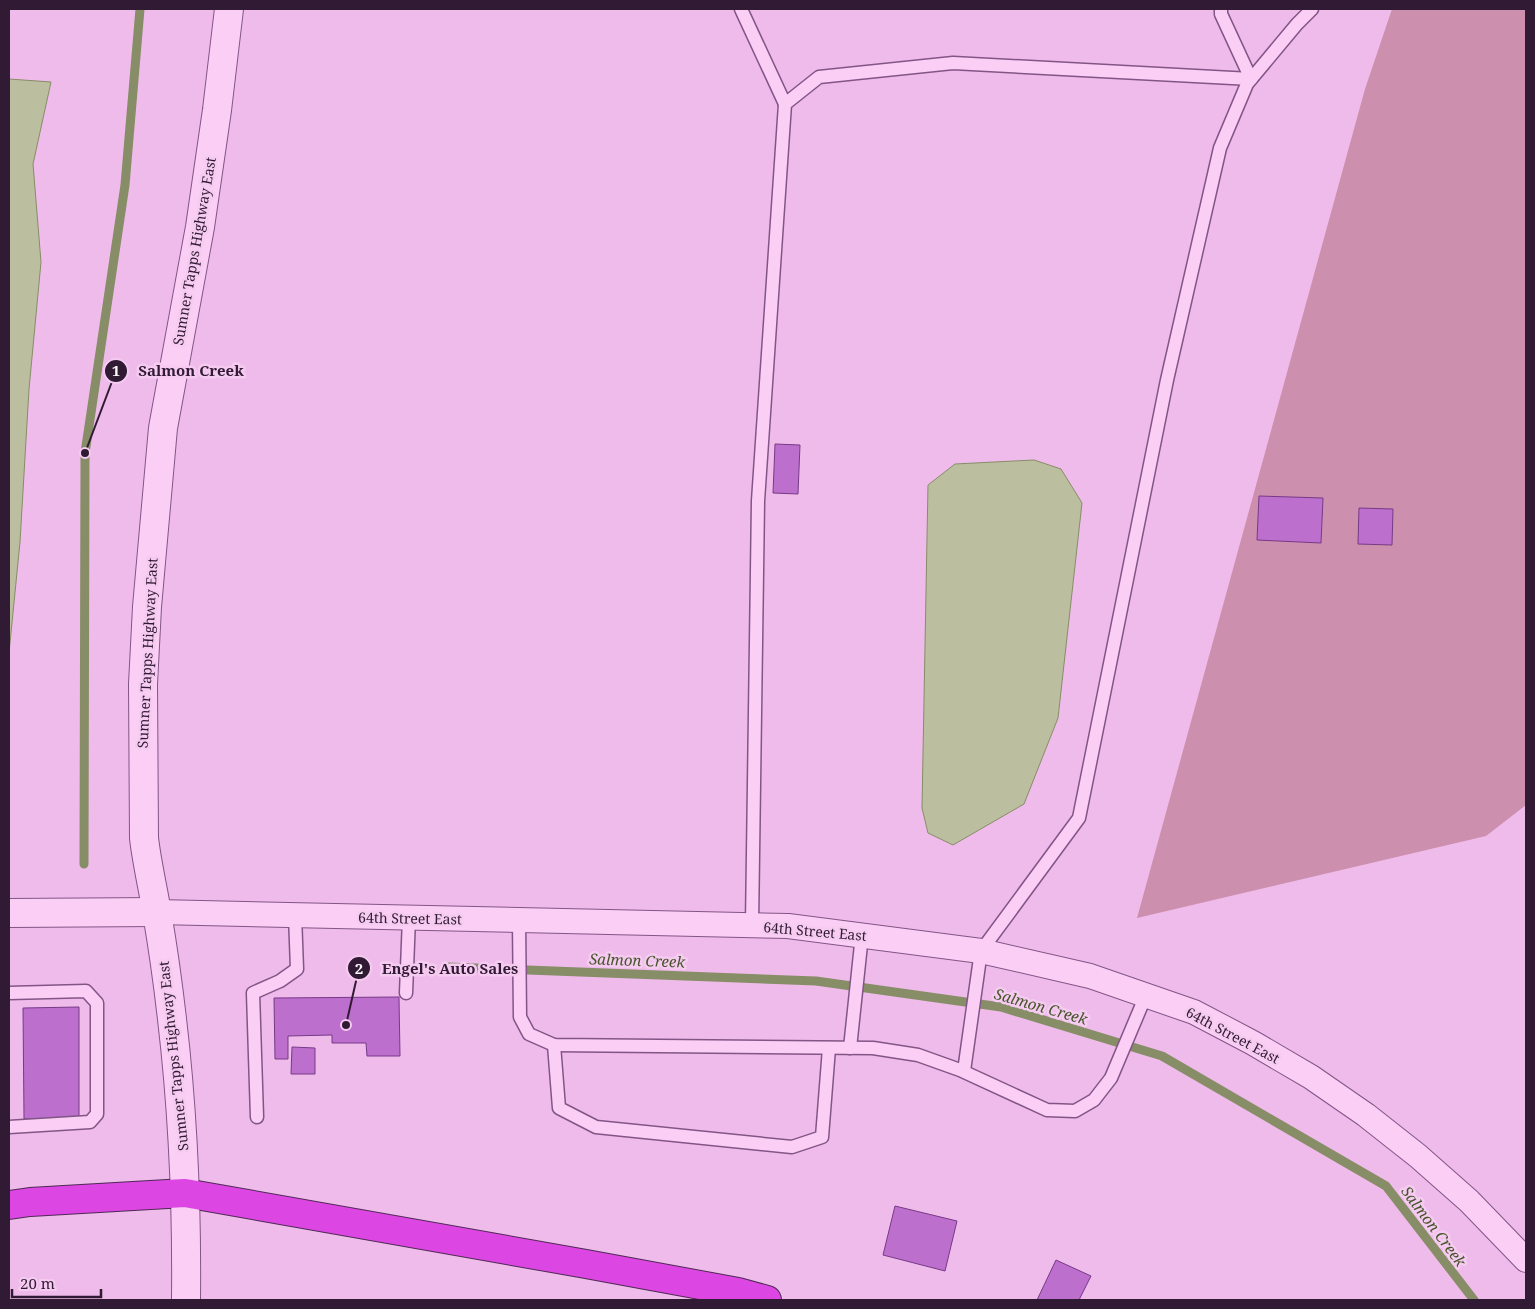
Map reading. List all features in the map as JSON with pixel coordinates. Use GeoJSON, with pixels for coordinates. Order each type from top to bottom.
{"type":"FeatureCollection","features":[{"type":"Feature","properties":{"kind":"highway"},"geometry":{"type":"LineString","coordinates":[[9,1205],[30,1202],[186,1193],[738,1292],[767,1300]]}},
{"type":"Feature","properties":{"kind":"street","name":"Sumner Tapps Highway East"},"geometry":{"type":"LineString","coordinates":[[186,1300],[186,1193],[180,1107],[172,1020],[157,912],[146,863],[144,838],[143,684],[147,607],[163,428],[200,226],[229,9]]}},
{"type":"Feature","properties":{"kind":"street","name":"64th Street East"},"geometry":{"type":"LineString","coordinates":[[9,914],[157,912],[788,926],[981,951],[1090,976],[1194,1012],[1253,1043],[1311,1077],[1418,1156],[1468,1201],[1526,1260]]}},
{"type":"Feature","properties":{"kind":"lane"},"geometry":{"type":"LineString","coordinates":[[741,9],[785,104],[758,501],[752,926]]}},
{"type":"Feature","properties":{"kind":"lane"},"geometry":{"type":"LineString","coordinates":[[1221,9],[1221,14],[1251,79]]}},
{"type":"Feature","properties":{"kind":"lane"},"geometry":{"type":"LineString","coordinates":[[964,1071],[981,951],[1080,818],[1167,380],[1220,148],[1247,84],[1297,24],[1312,9]]}},
{"type":"Feature","properties":{"kind":"lane"},"geometry":{"type":"LineString","coordinates":[[785,104],[819,77],[953,63],[1251,79]]}},
{"type":"Feature","properties":{"kind":"lane"},"geometry":{"type":"LineString","coordinates":[[257,1117],[253,993],[280,981],[297,969],[295,915]]}},
{"type":"Feature","properties":{"kind":"lane"},"geometry":{"type":"LineString","coordinates":[[406,993],[409,918]]}},
{"type":"Feature","properties":{"kind":"lane"},"geometry":{"type":"LineString","coordinates":[[519,920],[520,1017],[529,1034],[554,1045],[873,1048],[918,1056],[964,1071],[1047,1110],[1075,1111],[1094,1100],[1111,1078],[1146,995]]}},
{"type":"Feature","properties":{"kind":"lane"},"geometry":{"type":"LineString","coordinates":[[850,1048],[862,935]]}},
{"type":"Feature","properties":{"kind":"lane"},"geometry":{"type":"LineString","coordinates":[[9,993],[86,992],[97,1003],[97,1114],[90,1122],[9,1127]]}},
{"type":"Feature","properties":{"kind":"lane"},"geometry":{"type":"LineString","coordinates":[[554,1045],[559,1108],[596,1127],[792,1147],[822,1137],[829,1048]]}},
{"type":"Feature","properties":{"kind":"shaded area"},"geometry":{"type":"Polygon","coordinates":[[[1392,9],[1526,9],[1526,805],[1486,836],[1137,918],[1365,89],[1392,9]]]}},
{"type":"Feature","properties":{"kind":"shaded area"},"geometry":{"type":"Polygon","coordinates":[[[9,79],[51,82],[33,164],[41,262],[29,389],[20,542],[9,653],[9,79]]]}},
{"type":"Feature","properties":{"kind":"shaded area"},"geometry":{"type":"Polygon","coordinates":[[[1034,460],[1061,469],[1082,503],[1058,718],[1024,804],[953,845],[928,833],[922,808],[928,485],[955,464],[1034,460]]]}},
{"type":"Feature","properties":{"kind":"building"},"geometry":{"type":"Polygon","coordinates":[[[775,444],[800,445],[798,494],[773,493],[775,444]]]}},
{"type":"Feature","properties":{"kind":"building"},"geometry":{"type":"Polygon","coordinates":[[[1259,496],[1323,498],[1321,543],[1257,540],[1259,496]]]}},
{"type":"Feature","properties":{"kind":"building"},"geometry":{"type":"Polygon","coordinates":[[[1359,508],[1393,509],[1392,545],[1358,544],[1359,508]]]}},
{"type":"Feature","properties":{"kind":"building"},"geometry":{"type":"Polygon","coordinates":[[[399,997],[400,1056],[367,1056],[366,1043],[332,1043],[332,1035],[288,1036],[288,1059],[275,1059],[274,998],[399,997]]]}},
{"type":"Feature","properties":{"kind":"building"},"geometry":{"type":"Polygon","coordinates":[[[79,1007],[79,1119],[24,1119],[23,1008],[79,1007]]]}},
{"type":"Feature","properties":{"kind":"building"},"geometry":{"type":"Polygon","coordinates":[[[292,1047],[315,1048],[315,1074],[291,1074],[292,1047]]]}},
{"type":"Feature","properties":{"kind":"building"},"geometry":{"type":"Polygon","coordinates":[[[895,1206],[957,1221],[945,1271],[883,1255],[895,1206]]]}},
{"type":"Feature","properties":{"kind":"building"},"geometry":{"type":"Polygon","coordinates":[[[1056,1260],[1091,1276],[1079,1300],[1037,1300],[1056,1260]]]}},
{"type":"Feature","properties":{"kind":"waterway","name":"Salmon Creek"},"geometry":{"type":"LineString","coordinates":[[84,864],[85,453],[125,185],[140,9]]}},
{"type":"Feature","properties":{"kind":"waterway","name":"Salmon Creek"},"geometry":{"type":"LineString","coordinates":[[448,967],[816,981],[1001,1007],[1162,1056],[1386,1186],[1474,1300]]}},
{"type":"Feature","properties":{"kind":"place","name":"Salmon Creek"},"geometry":{"type":"Point","coordinates":[85,453]}},
{"type":"Feature","properties":{"kind":"place","name":"Engel's Auto Sales"},"geometry":{"type":"Point","coordinates":[346,1025]}}]}
